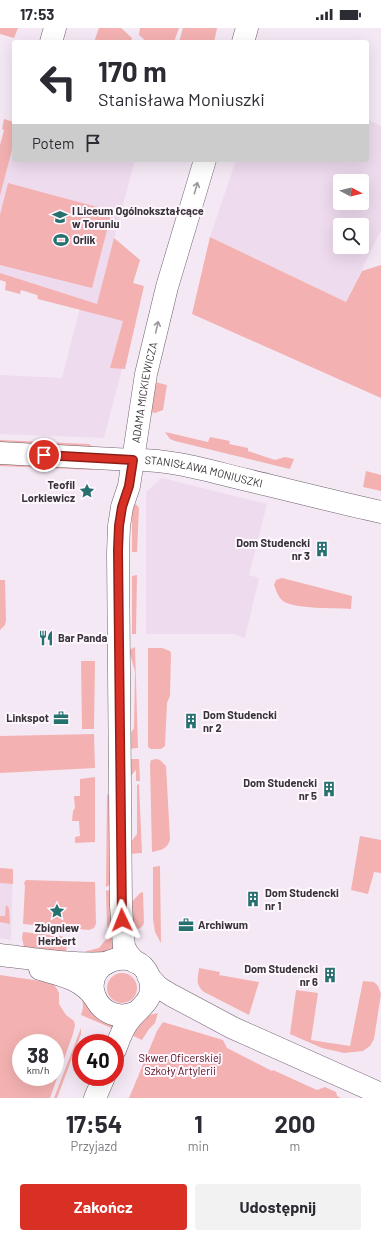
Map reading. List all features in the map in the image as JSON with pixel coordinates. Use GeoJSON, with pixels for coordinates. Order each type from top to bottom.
{"type":"FeatureCollection","features":[{"type":"Feature","properties":{"kind":"street"},"geometry":{"type":"LineString","coordinates":[[52,40],[55,28]]}},
{"type":"Feature","properties":{"kind":"street"},"geometry":{"type":"LineString","coordinates":[[243,40],[246,28]]}},
{"type":"Feature","properties":{"kind":"street","name":"ADAMA MICKIEWICZA"},"geometry":{"type":"LineString","coordinates":[[204,162],[165,295],[145,378],[129,486],[122,507],[119,526],[121,906],[124,946],[128,954],[158,987],[233,1028]]}},
{"type":"Feature","properties":{"kind":"street","name":"STANISŁAWA MONIUSZKI"},"geometry":{"type":"LineString","coordinates":[[0,453],[151,460],[176,464],[381,512]]}},
{"type":"Feature","properties":{"kind":"street"},"geometry":{"type":"LineString","coordinates":[[0,955],[92,964],[122,958],[130,959],[142,969],[151,987],[147,1002],[126,1025],[122,1034]]}},
{"type":"Feature","properties":{"kind":"street"},"geometry":{"type":"LineString","coordinates":[[0,959],[67,977],[85,986],[103,1010],[110,1014],[123,1016],[153,1007],[167,1008],[233,1028],[381,1094]]}},
{"type":"Feature","properties":{"kind":"street"},"geometry":{"type":"LineString","coordinates":[[95,998],[93,988],[96,974],[107,962]]}},
{"type":"Feature","properties":{"kind":"street"},"geometry":{"type":"LineString","coordinates":[[96,1098],[101,1086]]}},
{"type":"Feature","properties":{"kind":"shaded area"},"geometry":{"type":"Polygon","coordinates":[[[369,120],[381,126],[381,230],[346,302],[210,237],[235,162],[369,162],[369,120]]]}},
{"type":"Feature","properties":{"kind":"shaded area","name":"I Liceum Ogólnokształcące w Toruniu"},"geometry":{"type":"Polygon","coordinates":[[[12,149],[12,162],[134,162],[114,238],[140,260],[133,283],[136,315],[104,438],[0,434],[0,375],[62,378],[82,300],[0,278],[0,195],[12,149]]]}},
{"type":"Feature","properties":{"kind":"shaded area"},"geometry":{"type":"Polygon","coordinates":[[[162,478],[267,504],[249,575],[259,578],[245,638],[233,634],[146,634],[146,492],[162,478]]]}},
{"type":"Feature","properties":{"kind":"shaded area"},"geometry":{"type":"Polygon","coordinates":[[[0,868],[13,869],[11,940],[0,938],[0,868]]]}},
{"type":"Feature","properties":{"kind":"green space"},"geometry":{"type":"Polygon","coordinates":[[[0,28],[18,28],[14,38],[0,34],[0,28]]]}},
{"type":"Feature","properties":{"kind":"green space"},"geometry":{"type":"Polygon","coordinates":[[[99,28],[121,28],[132,38],[132,40],[95,40],[99,28]]]}},
{"type":"Feature","properties":{"kind":"green space"},"geometry":{"type":"Polygon","coordinates":[[[140,28],[179,28],[175,40],[145,40],[139,35],[140,28]]]}},
{"type":"Feature","properties":{"kind":"green space"},"geometry":{"type":"Polygon","coordinates":[[[183,28],[217,28],[214,40],[180,40],[183,28]]]}},
{"type":"Feature","properties":{"kind":"green space"},"geometry":{"type":"Polygon","coordinates":[[[4,119],[12,121],[12,150],[0,196],[0,145],[4,130],[2,129],[4,119]]]}},
{"type":"Feature","properties":{"kind":"green space"},"geometry":{"type":"Polygon","coordinates":[[[8,183],[112,211],[92,288],[0,265],[0,215],[8,183]]]}},
{"type":"Feature","properties":{"kind":"green space"},"geometry":{"type":"Polygon","coordinates":[[[210,237],[346,302],[362,271],[381,265],[381,398],[192,314],[210,237]]]}},
{"type":"Feature","properties":{"kind":"green space"},"geometry":{"type":"Polygon","coordinates":[[[114,238],[140,260],[133,283],[144,286],[125,369],[110,368],[123,321],[38,299],[37,295],[21,290],[20,294],[5,290],[6,282],[0,280],[0,273],[97,304],[114,238]]]}},
{"type":"Feature","properties":{"kind":"green space"},"geometry":{"type":"Polygon","coordinates":[[[155,382],[167,385],[163,410],[155,413],[150,412],[155,382]]]}},
{"type":"Feature","properties":{"kind":"green space"},"geometry":{"type":"Polygon","coordinates":[[[165,432],[208,442],[210,437],[230,441],[229,444],[248,448],[248,451],[275,460],[285,457],[294,459],[290,469],[175,441],[170,439],[165,432]]]}},
{"type":"Feature","properties":{"kind":"green space"},"geometry":{"type":"Polygon","coordinates":[[[0,440],[89,444],[93,447],[0,444],[0,440]]]}},
{"type":"Feature","properties":{"kind":"green space"},"geometry":{"type":"Polygon","coordinates":[[[0,464],[92,464],[93,470],[0,466],[0,464]]]}},
{"type":"Feature","properties":{"kind":"green space"},"geometry":{"type":"Polygon","coordinates":[[[366,471],[381,475],[381,491],[363,487],[366,471]]]}},
{"type":"Feature","properties":{"kind":"green space"},"geometry":{"type":"Polygon","coordinates":[[[132,503],[137,505],[139,508],[137,552],[132,552],[132,503]]]}},
{"type":"Feature","properties":{"kind":"green space"},"geometry":{"type":"Polygon","coordinates":[[[137,575],[136,634],[132,634],[132,576],[137,575]]]}},
{"type":"Feature","properties":{"kind":"green space"},"geometry":{"type":"Polygon","coordinates":[[[282,578],[352,596],[351,609],[305,607],[288,604],[280,598],[274,585],[276,580],[282,578]]]}},
{"type":"Feature","properties":{"kind":"green space"},"geometry":{"type":"Polygon","coordinates":[[[0,580],[5,580],[6,620],[5,625],[0,630],[0,580]]]}},
{"type":"Feature","properties":{"kind":"green space"},"geometry":{"type":"Polygon","coordinates":[[[135,647],[138,748],[125,749],[125,742],[134,728],[135,672],[129,650],[135,647]]]}},
{"type":"Feature","properties":{"kind":"green space"},"geometry":{"type":"Polygon","coordinates":[[[148,648],[162,648],[170,651],[171,653],[170,696],[167,703],[165,746],[161,749],[151,749],[148,747],[148,648]]]}},
{"type":"Feature","properties":{"kind":"green space"},"geometry":{"type":"Polygon","coordinates":[[[81,661],[95,661],[94,729],[82,729],[81,661]]]}},
{"type":"Feature","properties":{"kind":"green space"},"geometry":{"type":"Polygon","coordinates":[[[94,734],[95,768],[0,773],[0,736],[94,734]]]}},
{"type":"Feature","properties":{"kind":"green space"},"geometry":{"type":"Polygon","coordinates":[[[125,759],[139,759],[140,781],[136,781],[136,770],[128,779],[125,759]]]}},
{"type":"Feature","properties":{"kind":"green space"},"geometry":{"type":"Polygon","coordinates":[[[151,760],[160,760],[166,766],[170,839],[166,847],[152,852],[150,764],[151,760]]]}},
{"type":"Feature","properties":{"kind":"green space"},"geometry":{"type":"Polygon","coordinates":[[[95,777],[95,842],[75,843],[75,837],[80,836],[79,821],[72,821],[73,811],[75,808],[74,796],[80,796],[80,779],[95,777]]]}},
{"type":"Feature","properties":{"kind":"green space"},"geometry":{"type":"Polygon","coordinates":[[[139,784],[142,853],[129,854],[126,848],[137,834],[137,785],[139,784]]]}},
{"type":"Feature","properties":{"kind":"green space"},"geometry":{"type":"Polygon","coordinates":[[[107,794],[111,798],[113,883],[106,887],[107,794]]]}},
{"type":"Feature","properties":{"kind":"green space"},"geometry":{"type":"Polygon","coordinates":[[[360,836],[381,840],[381,873],[374,872],[368,894],[351,890],[360,836]]]}},
{"type":"Feature","properties":{"kind":"green space"},"geometry":{"type":"Polygon","coordinates":[[[160,866],[161,943],[155,932],[153,919],[153,867],[160,866]]]}},
{"type":"Feature","properties":{"kind":"green space"},"geometry":{"type":"Polygon","coordinates":[[[0,868],[13,869],[13,884],[0,883],[0,868]]]}},
{"type":"Feature","properties":{"kind":"green space"},"geometry":{"type":"Polygon","coordinates":[[[26,880],[95,882],[96,924],[94,928],[89,930],[23,924],[24,883],[26,880]]]}},
{"type":"Feature","properties":{"kind":"green space"},"geometry":{"type":"Polygon","coordinates":[[[114,888],[115,931],[109,930],[107,926],[106,891],[114,888]]]}},
{"type":"Feature","properties":{"kind":"green space"},"geometry":{"type":"Polygon","coordinates":[[[143,892],[144,923],[139,929],[130,929],[128,906],[140,893],[143,892]]]}},
{"type":"Feature","properties":{"kind":"green space"},"geometry":{"type":"Polygon","coordinates":[[[6,905],[9,908],[10,924],[0,922],[0,916],[5,916],[6,905]]]}},
{"type":"Feature","properties":{"kind":"green space"},"geometry":{"type":"Polygon","coordinates":[[[23,932],[61,936],[65,938],[67,942],[66,956],[24,947],[22,938],[23,932]]]}},
{"type":"Feature","properties":{"kind":"green space"},"geometry":{"type":"Polygon","coordinates":[[[107,938],[117,938],[112,954],[84,953],[99,948],[107,938]]]}},
{"type":"Feature","properties":{"kind":"green space"},"geometry":{"type":"Polygon","coordinates":[[[199,968],[220,972],[219,975],[259,982],[249,1015],[204,992],[198,984],[199,968]]]}},
{"type":"Feature","properties":{"kind":"green space"},"geometry":{"type":"Polygon","coordinates":[[[122,973],[133,977],[137,988],[133,999],[122,1003],[111,999],[107,988],[111,977],[122,973]]]}},
{"type":"Feature","properties":{"kind":"green space"},"geometry":{"type":"Polygon","coordinates":[[[0,975],[47,982],[54,985],[59,993],[59,1004],[66,1015],[74,1021],[75,1025],[73,1034],[64,1059],[64,1034],[12,1034],[12,1086],[54,1086],[50,1098],[0,1098],[0,975]]]}},
{"type":"Feature","properties":{"kind":"green space"},"geometry":{"type":"Polygon","coordinates":[[[363,981],[374,982],[378,986],[381,994],[374,1039],[370,1046],[363,1051],[344,1053],[322,1048],[290,1034],[296,990],[318,993],[311,1040],[350,1046],[363,981]]]}},
{"type":"Feature","properties":{"kind":"green space"},"geometry":{"type":"Polygon","coordinates":[[[79,988],[114,1022],[116,1030],[81,1015],[83,1005],[79,988]]]}},
{"type":"Feature","properties":{"kind":"green space"},"geometry":{"type":"Polygon","coordinates":[[[158,1013],[155,1023],[142,1040],[129,1034],[149,1015],[158,1013]]]}},
{"type":"Feature","properties":{"kind":"green space","name":"Skwer Oficerskiej Szkoły Artylerii"},"geometry":{"type":"Polygon","coordinates":[[[163,1022],[223,1040],[227,1048],[272,1071],[273,1070],[317,1090],[325,1087],[336,1092],[337,1096],[341,1098],[129,1098],[157,1031],[163,1022]]]}},
{"type":"Feature","properties":{"kind":"green space"},"geometry":{"type":"Polygon","coordinates":[[[72,1051],[72,1058],[64,1079],[64,1072],[72,1051]]]}},
{"type":"Feature","properties":{"kind":"green space"},"geometry":{"type":"Polygon","coordinates":[[[59,1086],[62,1086],[57,1098],[54,1098],[59,1086]]]}},
{"type":"Feature","properties":{"kind":"place","name":"I Liceum Ogólnokształcące w Toruniu"},"geometry":{"type":"Point","coordinates":[60,217]}},
{"type":"Feature","properties":{"kind":"place","name":"Orlik"},"geometry":{"type":"Point","coordinates":[61,240]}},
{"type":"Feature","properties":{"kind":"place","name":"Teofil Lorkiewicz"},"geometry":{"type":"Point","coordinates":[87,491]}},
{"type":"Feature","properties":{"kind":"place","name":"Dom Studencki nr 3"},"geometry":{"type":"Point","coordinates":[322,549]}},
{"type":"Feature","properties":{"kind":"place","name":"Bar Panda"},"geometry":{"type":"Point","coordinates":[46,638]}},
{"type":"Feature","properties":{"kind":"place","name":"Linkspot"},"geometry":{"type":"Point","coordinates":[61,718]}},
{"type":"Feature","properties":{"kind":"place","name":"Dom Studencki nr 2"},"geometry":{"type":"Point","coordinates":[191,721]}},
{"type":"Feature","properties":{"kind":"place","name":"Dom Studencki nr 5"},"geometry":{"type":"Point","coordinates":[329,789]}},
{"type":"Feature","properties":{"kind":"place","name":"Dom Studencki nr 1"},"geometry":{"type":"Point","coordinates":[253,899]}},
{"type":"Feature","properties":{"kind":"place","name":"Zbigniew Herbert"},"geometry":{"type":"Point","coordinates":[57,911]}},
{"type":"Feature","properties":{"kind":"place","name":"Archiwum"},"geometry":{"type":"Point","coordinates":[186,925]}},
{"type":"Feature","properties":{"kind":"place","name":"Dom Studencki nr 6"},"geometry":{"type":"Point","coordinates":[330,975]}},
{"type":"Feature","properties":{"kind":"route"},"geometry":{"type":"LineString","coordinates":[[44,455],[133,460],[129,486],[122,507],[119,526],[118,550],[122,920]]}}]}
